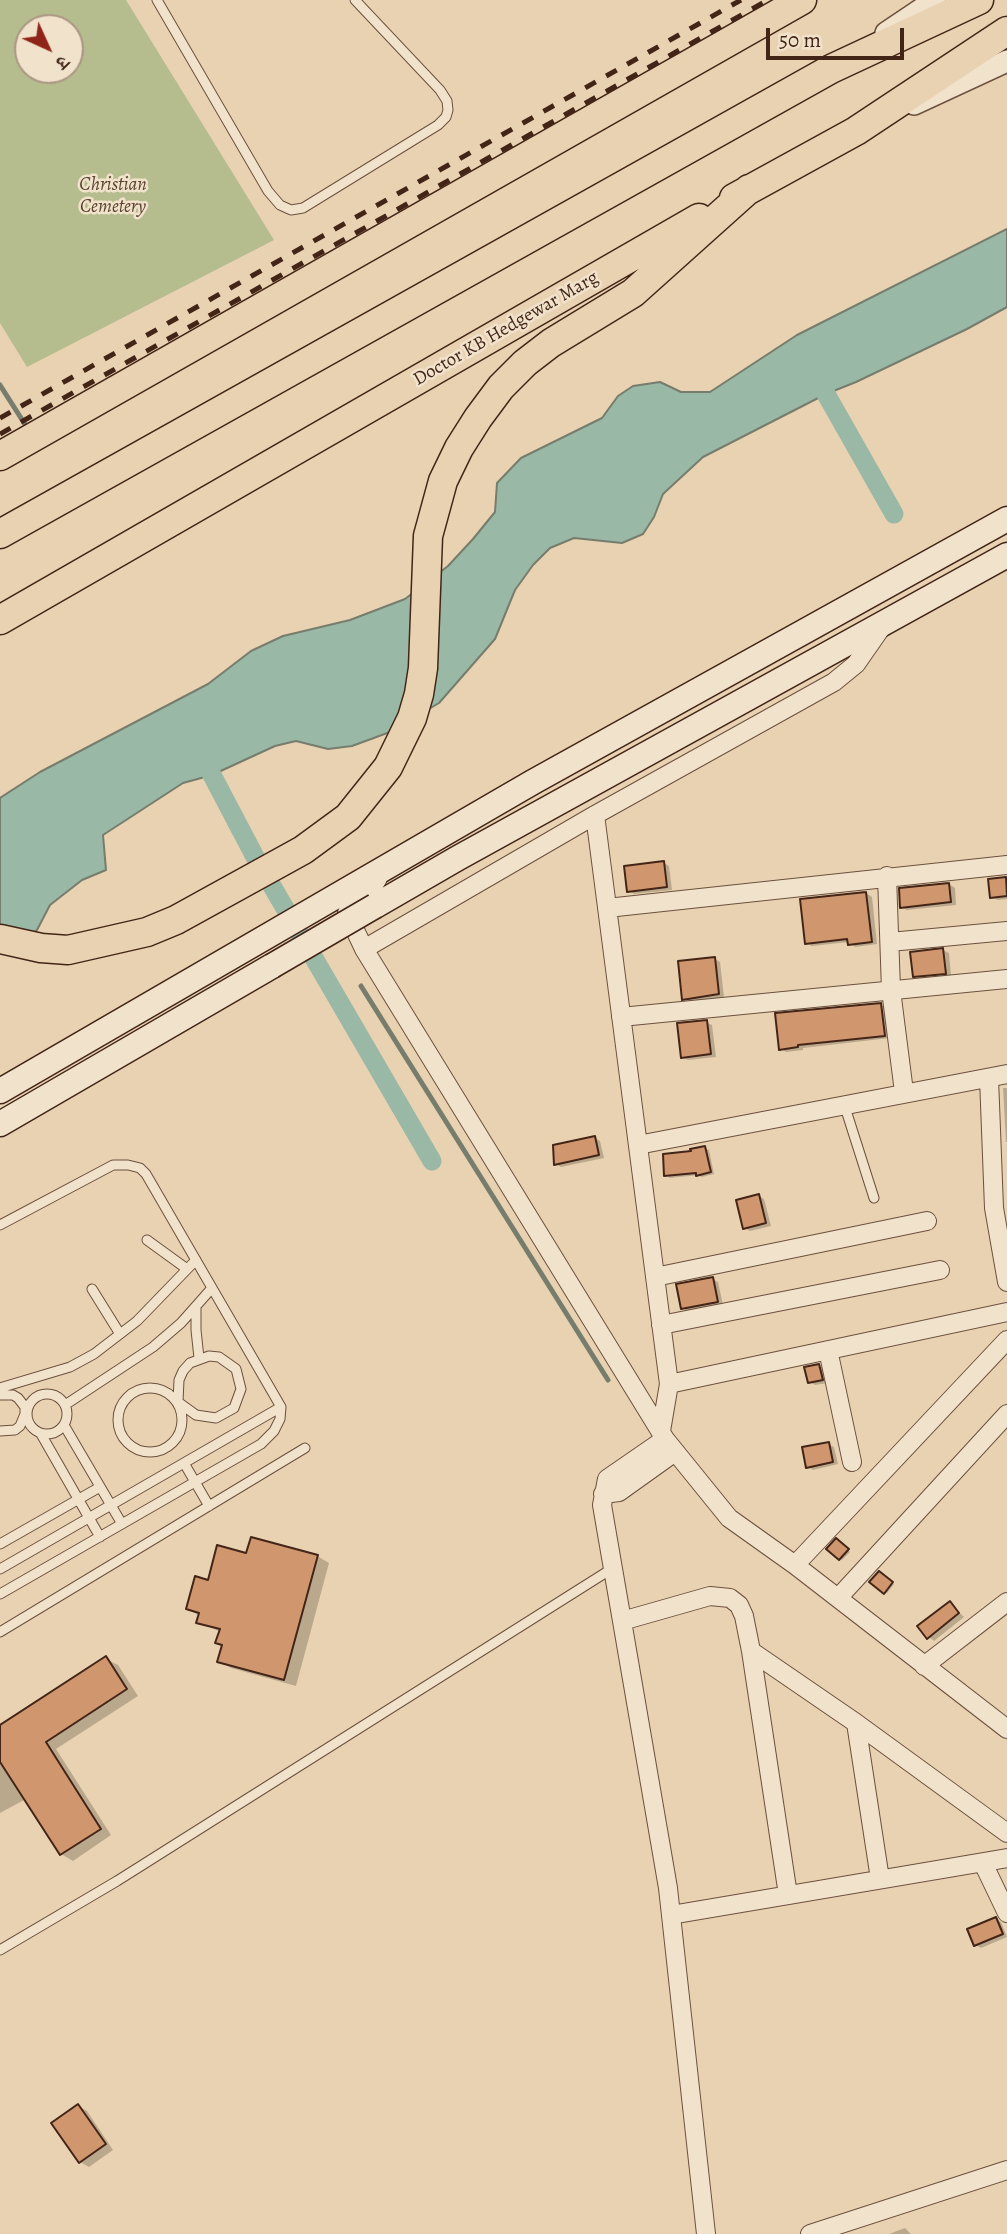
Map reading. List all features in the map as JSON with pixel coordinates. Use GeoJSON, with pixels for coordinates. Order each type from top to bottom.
{"type":"FeatureCollection","features":[{"type":"Feature","properties":{"kind":"highway"},"geometry":{"type":"LineString","coordinates":[[0,456],[802,0]]}},
{"type":"Feature","properties":{"kind":"highway"},"geometry":{"type":"LineString","coordinates":[[0,534],[831,69],[979,0]]}},
{"type":"Feature","properties":{"kind":"highway","name":"Doctor KB Hedgewar Marg"},"geometry":{"type":"LineString","coordinates":[[0,620],[856,131],[1007,31]]}},
{"type":"Feature","properties":{"kind":"highway"},"geometry":{"type":"LineString","coordinates":[[0,939],[41,948],[68,950],[148,932],[176,920],[303,850],[348,817],[388,767],[401,743],[419,694],[424,668],[428,536],[443,481],[478,418],[501,387],[525,362],[633,293],[749,190]]}},
{"type":"Feature","properties":{"kind":"main road"},"geometry":{"type":"LineString","coordinates":[[0,1091],[533,782],[1007,519]]}},
{"type":"Feature","properties":{"kind":"main road"},"geometry":{"type":"LineString","coordinates":[[0,1124],[458,858],[1007,555]]}},
{"type":"Feature","properties":{"kind":"street"},"geometry":{"type":"LineString","coordinates":[[831,69],[935,0]]}},
{"type":"Feature","properties":{"kind":"street"},"geometry":{"type":"LineString","coordinates":[[856,131],[1007,61]]}},
{"type":"Feature","properties":{"kind":"street"},"geometry":{"type":"LineString","coordinates":[[364,949],[595,815],[834,682],[856,664],[884,623]]}},
{"type":"Feature","properties":{"kind":"street"},"geometry":{"type":"LineString","coordinates":[[595,815],[669,1384],[664,1446],[610,1488],[602,1505],[668,1888],[706,2234]]}},
{"type":"Feature","properties":{"kind":"street"},"geometry":{"type":"LineString","coordinates":[[607,908],[887,876],[1007,866]]}},
{"type":"Feature","properties":{"kind":"street"},"geometry":{"type":"LineString","coordinates":[[382,871],[372,888],[348,909],[347,913],[364,949],[664,1446],[729,1518],[795,1565],[1007,1729]]}},
{"type":"Feature","properties":{"kind":"street"},"geometry":{"type":"LineString","coordinates":[[887,876],[891,990],[904,1093]]}},
{"type":"Feature","properties":{"kind":"street"},"geometry":{"type":"LineString","coordinates":[[890,942],[1007,931]]}},
{"type":"Feature","properties":{"kind":"street"},"geometry":{"type":"LineString","coordinates":[[621,1017],[1007,979]]}},
{"type":"Feature","properties":{"kind":"street"},"geometry":{"type":"LineString","coordinates":[[638,1145],[998,1076],[994,1208],[1007,1283]]}},
{"type":"Feature","properties":{"kind":"street"},"geometry":{"type":"LineString","coordinates":[[655,1277],[927,1221]]}},
{"type":"Feature","properties":{"kind":"street"},"geometry":{"type":"LineString","coordinates":[[661,1325],[940,1270]]}},
{"type":"Feature","properties":{"kind":"street"},"geometry":{"type":"LineString","coordinates":[[669,1384],[1007,1312]]}},
{"type":"Feature","properties":{"kind":"street"},"geometry":{"type":"LineString","coordinates":[[795,1565],[1007,1340]]}},
{"type":"Feature","properties":{"kind":"street"},"geometry":{"type":"LineString","coordinates":[[828,1350],[852,1462]]}},
{"type":"Feature","properties":{"kind":"street"},"geometry":{"type":"LineString","coordinates":[[838,1598],[1006,1418]]}},
{"type":"Feature","properties":{"kind":"street"},"geometry":{"type":"LineString","coordinates":[[622,1621],[718,1595],[730,1598],[739,1605],[751,1651],[788,1895]]}},
{"type":"Feature","properties":{"kind":"street"},"geometry":{"type":"LineString","coordinates":[[924,1666],[1007,1602]]}},
{"type":"Feature","properties":{"kind":"street"},"geometry":{"type":"LineString","coordinates":[[751,1651],[856,1723],[1007,1833]]}},
{"type":"Feature","properties":{"kind":"street"},"geometry":{"type":"LineString","coordinates":[[856,1723],[880,1879]]}},
{"type":"Feature","properties":{"kind":"street"},"geometry":{"type":"LineString","coordinates":[[671,1915],[1007,1858]]}},
{"type":"Feature","properties":{"kind":"street"},"geometry":{"type":"LineString","coordinates":[[984,1863],[1007,1913]]}},
{"type":"Feature","properties":{"kind":"street"},"geometry":{"type":"LineString","coordinates":[[810,2234],[1007,2170]]}},
{"type":"Feature","properties":{"kind":"lane"},"geometry":{"type":"LineString","coordinates":[[157,0],[268,191],[280,205],[291,210],[303,208],[438,125],[446,117],[447,101],[440,90],[355,0]]}},
{"type":"Feature","properties":{"kind":"lane"},"geometry":{"type":"LineString","coordinates":[[844,1104],[874,1198]]}},
{"type":"Feature","properties":{"kind":"lane"},"geometry":{"type":"LineString","coordinates":[[0,1225],[113,1165],[140,1168],[146,1174],[281,1407],[280,1419],[274,1431],[261,1444],[0,1594]]}},
{"type":"Feature","properties":{"kind":"lane"},"geometry":{"type":"LineString","coordinates":[[147,1240],[187,1269]]}},
{"type":"Feature","properties":{"kind":"lane"},"geometry":{"type":"LineString","coordinates":[[100,1536],[41,1434],[30,1426],[25,1408],[13,1395],[0,1395],[0,1388],[36,1379],[82,1361],[138,1321],[196,1260]]}},
{"type":"Feature","properties":{"kind":"lane"},"geometry":{"type":"LineString","coordinates":[[65,1405],[153,1347],[181,1323],[212,1288]]}},
{"type":"Feature","properties":{"kind":"lane"},"geometry":{"type":"LineString","coordinates":[[92,1289],[120,1334]]}},
{"type":"Feature","properties":{"kind":"lane"},"geometry":{"type":"LineString","coordinates":[[196,1306],[199,1358]]}},
{"type":"Feature","properties":{"kind":"lane"},"geometry":{"type":"LineString","coordinates":[[178,1402],[179,1380],[190,1363],[199,1358],[219,1357],[236,1369],[242,1389],[239,1399],[226,1414],[216,1418],[196,1415],[178,1402],[161,1390],[151,1388],[131,1395],[123,1402],[119,1412],[118,1422],[125,1442],[144,1452],[154,1452],[173,1443],[182,1424],[178,1402]]}},
{"type":"Feature","properties":{"kind":"lane"},"geometry":{"type":"LineString","coordinates":[[36,1379],[43,1395]]}},
{"type":"Feature","properties":{"kind":"lane"},"geometry":{"type":"LineString","coordinates":[[0,1431],[15,1430],[20,1426],[31,1401],[43,1395],[56,1396],[65,1405],[64,1425],[54,1433],[41,1434]]}},
{"type":"Feature","properties":{"kind":"lane"},"geometry":{"type":"LineString","coordinates":[[0,1569],[281,1407]]}},
{"type":"Feature","properties":{"kind":"lane"},"geometry":{"type":"LineString","coordinates":[[64,1425],[122,1524]]}},
{"type":"Feature","properties":{"kind":"lane"},"geometry":{"type":"LineString","coordinates":[[0,1632],[305,1448]]}},
{"type":"Feature","properties":{"kind":"lane"},"geometry":{"type":"LineString","coordinates":[[184,1463],[209,1506]]}},
{"type":"Feature","properties":{"kind":"lane"},"geometry":{"type":"LineString","coordinates":[[0,1544],[100,1487]]}},
{"type":"Feature","properties":{"kind":"lane"},"geometry":{"type":"LineString","coordinates":[[0,1950],[117,1881],[613,1569]]}},
{"type":"Feature","properties":{"kind":"green space","name":"Christian Cemetery"},"geometry":{"type":"Polygon","coordinates":[[[0,0],[126,0],[274,240],[27,367],[0,323],[0,0]]]}},
{"type":"Feature","properties":{"kind":"shaded area"},"geometry":{"type":"Polygon","coordinates":[[[1007,229],[1007,307],[703,457],[663,494],[654,517],[643,534],[622,543],[574,538],[550,548],[533,565],[515,590],[495,639],[439,703],[390,732],[352,746],[328,749],[296,741],[275,746],[212,775],[183,783],[103,835],[106,870],[82,880],[50,905],[37,930],[0,951],[0,798],[40,772],[208,684],[251,651],[283,636],[350,620],[405,599],[448,566],[473,539],[495,512],[497,483],[521,458],[602,418],[618,396],[633,386],[660,382],[681,392],[710,392],[797,335],[1007,229]]]}},
{"type":"Feature","properties":{"kind":"building"},"geometry":{"type":"Polygon","coordinates":[[[664,861],[667,887],[627,892],[624,866],[664,861]]]}},
{"type":"Feature","properties":{"kind":"building"},"geometry":{"type":"Polygon","coordinates":[[[1006,877],[1007,896],[990,898],[988,879],[1006,877]]]}},
{"type":"Feature","properties":{"kind":"building"},"geometry":{"type":"Polygon","coordinates":[[[949,883],[951,902],[900,908],[899,888],[949,883]]]}},
{"type":"Feature","properties":{"kind":"building"},"geometry":{"type":"Polygon","coordinates":[[[866,892],[872,942],[848,945],[847,939],[805,944],[800,899],[866,892]]]}},
{"type":"Feature","properties":{"kind":"building"},"geometry":{"type":"Polygon","coordinates":[[[943,948],[946,974],[913,977],[910,952],[943,948]]]}},
{"type":"Feature","properties":{"kind":"building"},"geometry":{"type":"Polygon","coordinates":[[[715,957],[719,994],[682,1000],[678,961],[715,957]]]}},
{"type":"Feature","properties":{"kind":"building"},"geometry":{"type":"Polygon","coordinates":[[[881,1003],[885,1036],[798,1045],[779,1050],[775,1013],[881,1003]]]}},
{"type":"Feature","properties":{"kind":"building"},"geometry":{"type":"Polygon","coordinates":[[[707,1020],[711,1054],[681,1058],[677,1023],[707,1020]]]}},
{"type":"Feature","properties":{"kind":"building"},"geometry":{"type":"Polygon","coordinates":[[[595,1136],[599,1155],[554,1165],[553,1145],[595,1136]]]}},
{"type":"Feature","properties":{"kind":"building"},"geometry":{"type":"Polygon","coordinates":[[[705,1146],[711,1172],[696,1176],[696,1173],[664,1176],[663,1154],[691,1151],[690,1149],[705,1146]]]}},
{"type":"Feature","properties":{"kind":"building"},"geometry":{"type":"Polygon","coordinates":[[[759,1194],[766,1223],[743,1229],[736,1200],[759,1194]]]}},
{"type":"Feature","properties":{"kind":"building"},"geometry":{"type":"Polygon","coordinates":[[[713,1277],[718,1302],[681,1309],[676,1284],[713,1277]]]}},
{"type":"Feature","properties":{"kind":"building"},"geometry":{"type":"Polygon","coordinates":[[[819,1364],[823,1380],[808,1383],[804,1367],[819,1364]]]}},
{"type":"Feature","properties":{"kind":"building"},"geometry":{"type":"Polygon","coordinates":[[[829,1442],[833,1462],[806,1468],[802,1447],[829,1442]]]}},
{"type":"Feature","properties":{"kind":"building"},"geometry":{"type":"Polygon","coordinates":[[[251,1537],[318,1555],[284,1680],[217,1662],[222,1645],[215,1643],[220,1629],[196,1623],[199,1613],[186,1609],[195,1576],[208,1580],[217,1545],[246,1553],[251,1537]]]}},
{"type":"Feature","properties":{"kind":"building"},"geometry":{"type":"Polygon","coordinates":[[[836,1538],[849,1549],[839,1560],[826,1549],[836,1538]]]}},
{"type":"Feature","properties":{"kind":"building"},"geometry":{"type":"Polygon","coordinates":[[[879,1571],[893,1582],[884,1594],[869,1582],[879,1571]]]}},
{"type":"Feature","properties":{"kind":"building"},"geometry":{"type":"Polygon","coordinates":[[[950,1601],[959,1613],[927,1639],[917,1626],[950,1601]]]}},
{"type":"Feature","properties":{"kind":"building"},"geometry":{"type":"Polygon","coordinates":[[[106,1656],[127,1689],[46,1742],[101,1829],[60,1855],[0,1762],[0,1725],[106,1656]]]}},
{"type":"Feature","properties":{"kind":"building"},"geometry":{"type":"Polygon","coordinates":[[[996,1917],[1003,1934],[974,1946],[967,1929],[996,1917]]]}},
{"type":"Feature","properties":{"kind":"building"},"geometry":{"type":"Polygon","coordinates":[[[78,2104],[106,2144],[79,2163],[51,2123],[78,2104]]]}},
{"type":"Feature","properties":{"kind":"waterway"},"geometry":{"type":"LineString","coordinates":[[820,369],[826,394],[894,514]]}},
{"type":"Feature","properties":{"kind":"waterway"},"geometry":{"type":"LineString","coordinates":[[0,385],[28,429]]}},
{"type":"Feature","properties":{"kind":"waterway"},"geometry":{"type":"LineString","coordinates":[[201,754],[254,855],[432,1161]]}},
{"type":"Feature","properties":{"kind":"waterway"},"geometry":{"type":"LineString","coordinates":[[361,986],[608,1380]]}},
{"type":"Feature","properties":{"kind":"railway"},"geometry":{"type":"LineString","coordinates":[[0,418],[741,0]]}},
{"type":"Feature","properties":{"kind":"railway"},"geometry":{"type":"LineString","coordinates":[[0,434],[768,0]]}}]}
